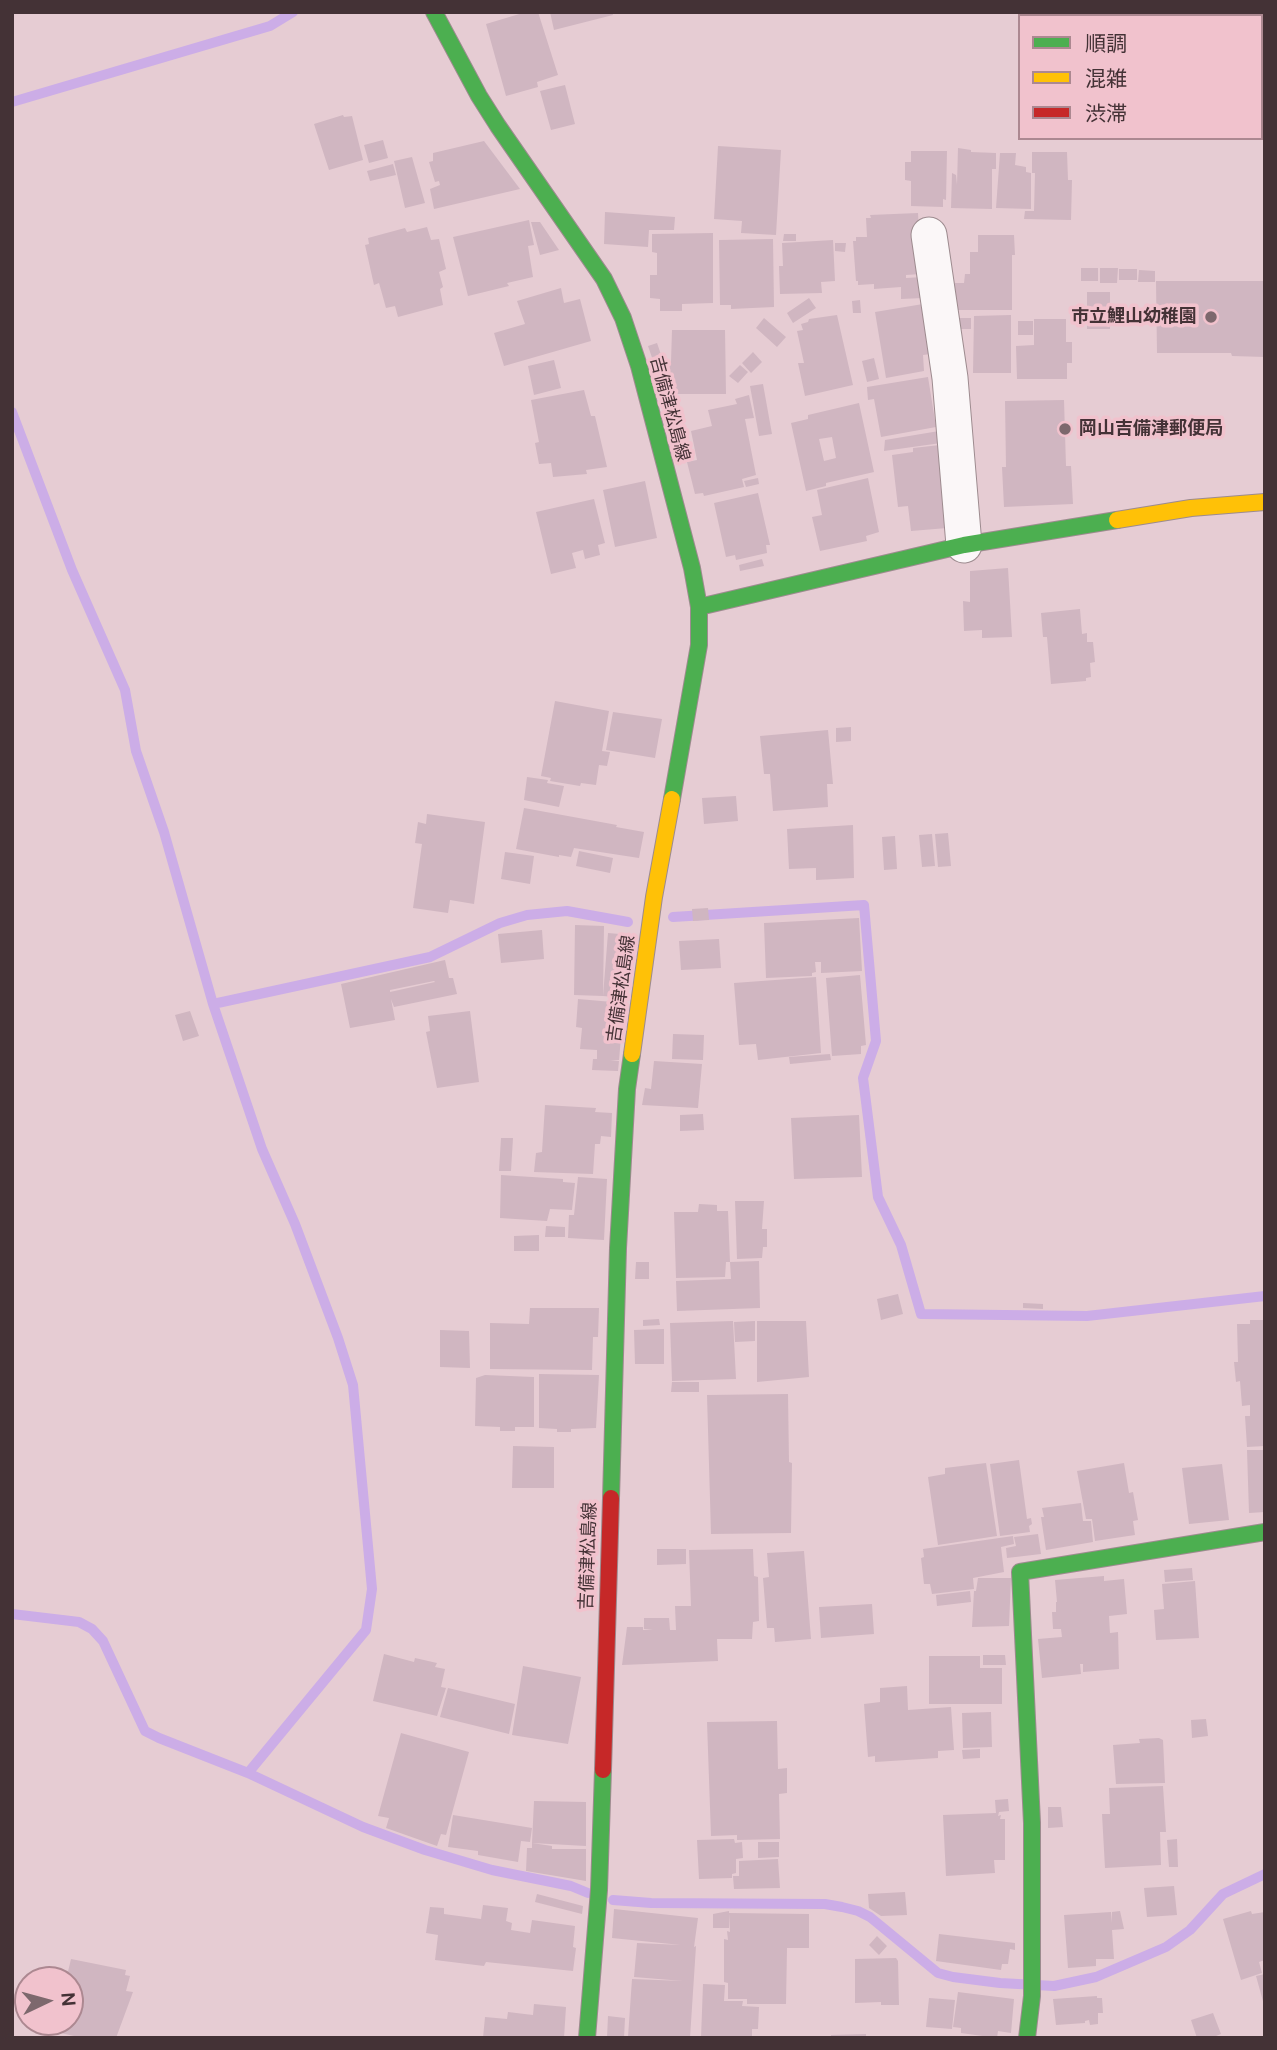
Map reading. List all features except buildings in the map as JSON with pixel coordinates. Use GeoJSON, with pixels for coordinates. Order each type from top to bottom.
{"type":"FeatureCollection","features":[{"type":"Feature","properties":{"kind":"main road","name":"吉備津松島線"},"geometry":{"type":"LineString","coordinates":[[434,12],[479,96],[582,244],[604,279],[623,318],[639,366],[692,568],[699,607],[699,645],[654,897],[627,1089],[618,1262],[599,1890],[587,2038]]}},
{"type":"Feature","properties":{"kind":"main road"},"geometry":{"type":"LineString","coordinates":[[699,607],[964,545],[1191,508],[1265,502]]}},
{"type":"Feature","properties":{"kind":"main road"},"geometry":{"type":"LineString","coordinates":[[1027,2038],[1031,1996],[1032,1823],[1020,1572],[1265,1532]]}},
{"type":"Feature","properties":{"kind":"street"},"geometry":{"type":"LineString","coordinates":[[929,235],[950,378],[964,545]]}},
{"type":"Feature","properties":{"kind":"waterway"},"geometry":{"type":"LineString","coordinates":[[12,102],[270,26],[293,12]]}},
{"type":"Feature","properties":{"kind":"waterway"},"geometry":{"type":"LineString","coordinates":[[12,412],[72,570],[125,690],[136,751],[164,832],[213,1004],[262,1149],[295,1224],[353,1385],[372,1589],[366,1630],[248,1773]]}},
{"type":"Feature","properties":{"kind":"waterway"},"geometry":{"type":"LineString","coordinates":[[673,917],[864,905],[876,1041],[863,1078],[878,1197],[901,1245],[921,1314],[1087,1316],[1265,1296]]}},
{"type":"Feature","properties":{"kind":"waterway"},"geometry":{"type":"LineString","coordinates":[[213,1004],[430,957],[500,923],[527,915],[567,911],[628,922]]}},
{"type":"Feature","properties":{"kind":"waterway"},"geometry":{"type":"LineString","coordinates":[[12,1614],[79,1622],[92,1629],[103,1641],[145,1731],[159,1738],[248,1773],[363,1827],[425,1850],[492,1870],[571,1886],[588,1893]]}},
{"type":"Feature","properties":{"kind":"waterway"},"geometry":{"type":"LineString","coordinates":[[613,1900],[651,1903],[825,1904],[842,1907],[870,1917],[938,1973],[1000,1983],[1054,1986],[1096,1977],[1166,1947],[1190,1930],[1223,1894],[1265,1874]]}},
{"type":"Feature","properties":{"kind":"traffic: fast"},"geometry":{"type":"LineString","coordinates":[[434,12],[498,126],[604,279],[623,318],[639,366],[692,568],[699,607],[699,645],[672,799]]}},
{"type":"Feature","properties":{"kind":"traffic: fast"},"geometry":{"type":"LineString","coordinates":[[699,607],[964,545],[1117,520]]}},
{"type":"Feature","properties":{"kind":"traffic: fast"},"geometry":{"type":"LineString","coordinates":[[611,1498],[618,1248],[627,1089],[632,1054]]}},
{"type":"Feature","properties":{"kind":"traffic: fast"},"geometry":{"type":"LineString","coordinates":[[1027,2038],[1032,1996],[1032,1823],[1020,1572],[1265,1532]]}},
{"type":"Feature","properties":{"kind":"traffic: fast"},"geometry":{"type":"LineString","coordinates":[[587,2038],[599,1890],[603,1770]]}},
{"type":"Feature","properties":{"kind":"traffic: slow"},"geometry":{"type":"LineString","coordinates":[[1117,520],[1191,508],[1265,502]]}},
{"type":"Feature","properties":{"kind":"traffic: slow"},"geometry":{"type":"LineString","coordinates":[[632,1054],[654,897],[672,799]]}},
{"type":"Feature","properties":{"kind":"traffic: jam"},"geometry":{"type":"LineString","coordinates":[[603,1770],[611,1498]]}},
{"type":"Feature","properties":{"kind":"place","name":"市立鯉山幼稚園"},"geometry":{"type":"Point","coordinates":[1211,317]}},
{"type":"Feature","properties":{"kind":"place","name":"岡山吉備津郵便局"},"geometry":{"type":"Point","coordinates":[1065,429]}}]}
